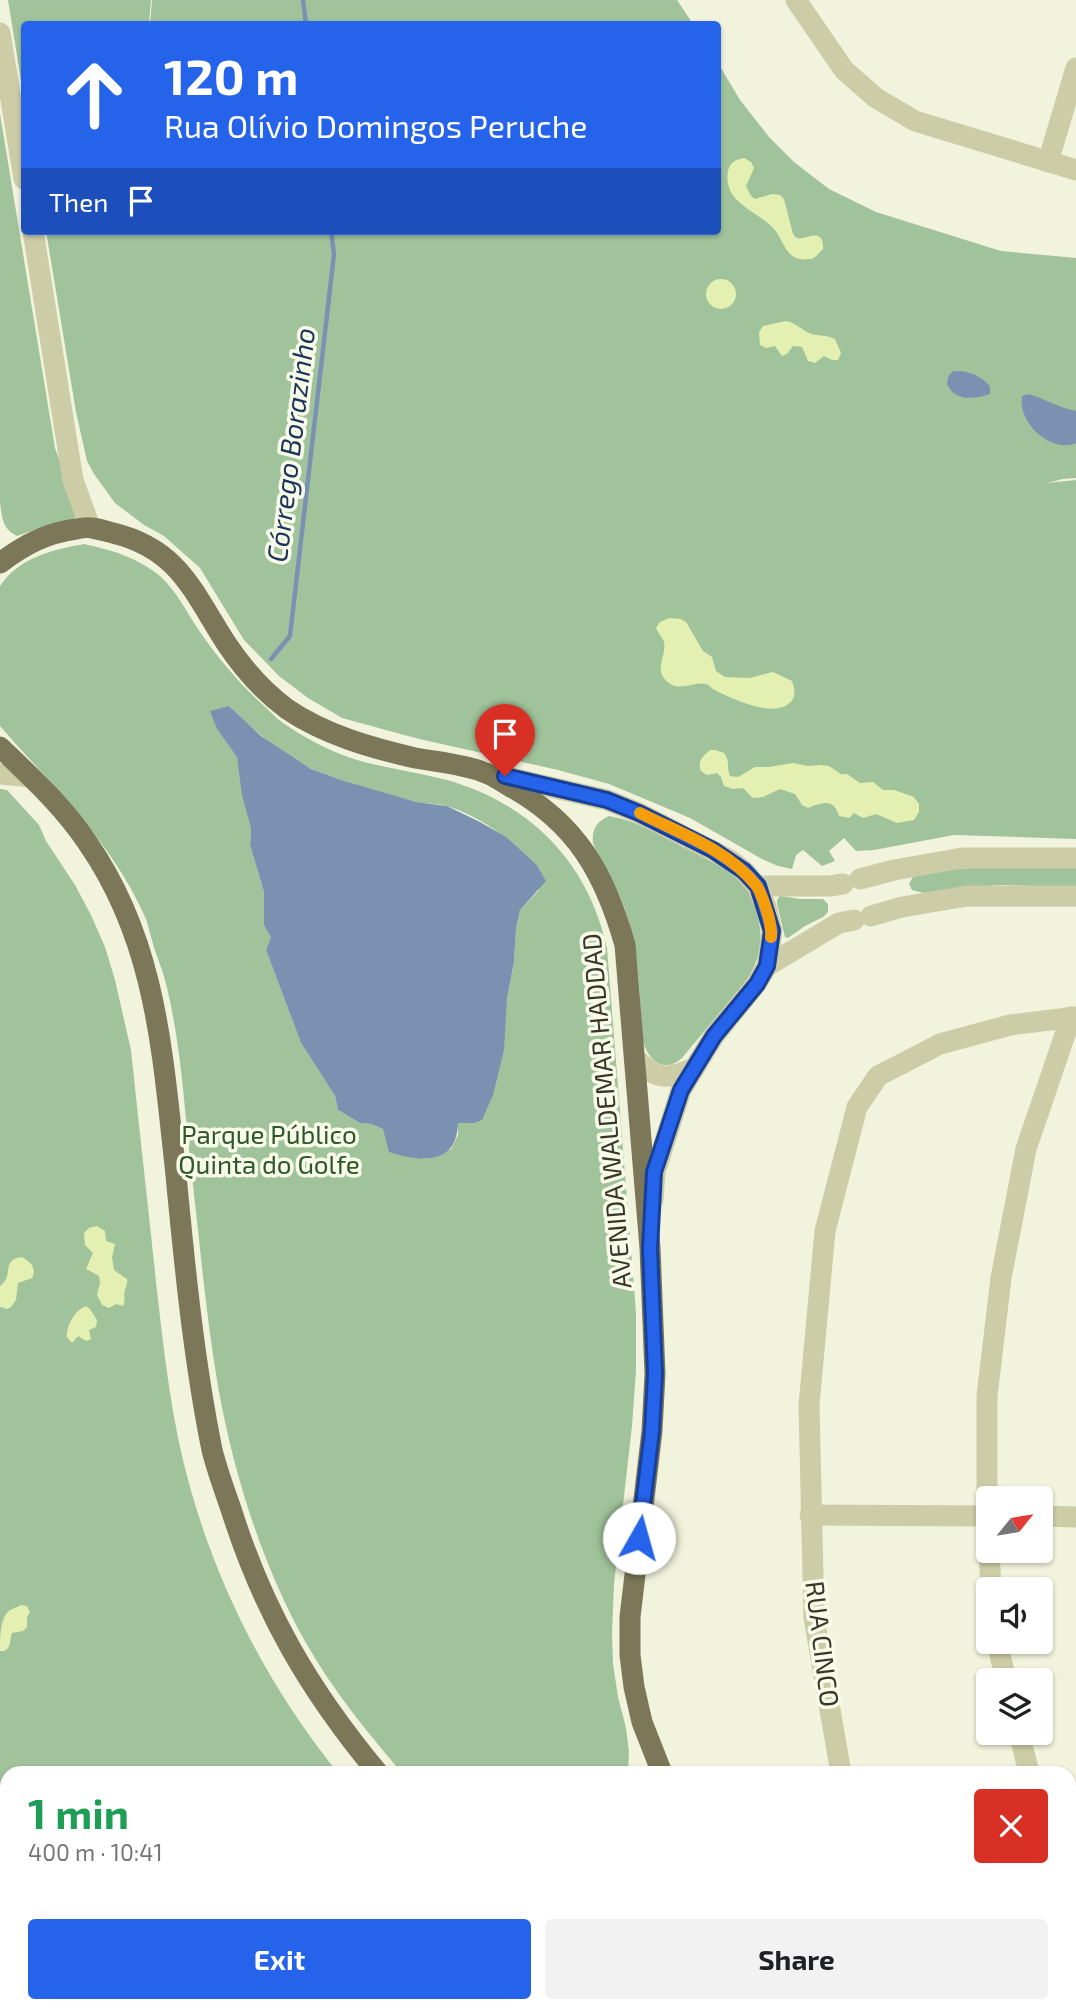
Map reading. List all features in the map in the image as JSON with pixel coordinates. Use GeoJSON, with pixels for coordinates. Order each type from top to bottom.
{"type":"FeatureCollection","features":[{"type":"Feature","properties":{"kind":"main road","name":"AVENIDA WALDEMAR HADDAD"},"geometry":{"type":"LineString","coordinates":[[0,563],[22,546],[42,536],[90,527],[122,535],[152,548],[174,565],[192,587],[227,644],[253,678],[287,709],[329,732],[366,746],[484,772],[547,812],[574,837],[593,862],[617,916],[625,945],[650,1248],[655,1374],[652,1431],[630,1617],[629,1655],[634,1688],[655,1766]]}},
{"type":"Feature","properties":{"kind":"main road"},"geometry":{"type":"LineString","coordinates":[[0,747],[63,809],[89,844],[109,879],[131,928],[150,981],[161,1038],[182,1237],[202,1395],[213,1452],[242,1544],[290,1651],[314,1689],[373,1766]]}},
{"type":"Feature","properties":{"kind":"street"},"geometry":{"type":"LineString","coordinates":[[796,0],[844,70],[876,97],[915,121],[1076,170]]}},
{"type":"Feature","properties":{"kind":"street"},"geometry":{"type":"LineString","coordinates":[[0,33],[21,161]]}},
{"type":"Feature","properties":{"kind":"street"},"geometry":{"type":"LineString","coordinates":[[1048,162],[1076,68]]}},
{"type":"Feature","properties":{"kind":"street"},"geometry":{"type":"LineString","coordinates":[[34,235],[73,480],[90,527]]}},
{"type":"Feature","properties":{"kind":"street"},"geometry":{"type":"LineString","coordinates":[[484,772],[607,800],[639,813],[730,860],[758,886],[772,931],[767,966],[757,984],[714,1036],[681,1090],[654,1172],[650,1248]]}},
{"type":"Feature","properties":{"kind":"street"},"geometry":{"type":"LineString","coordinates":[[0,774],[31,777]]}},
{"type":"Feature","properties":{"kind":"street"},"geometry":{"type":"LineString","coordinates":[[758,886],[844,883],[894,870],[962,858],[1076,858]]}},
{"type":"Feature","properties":{"kind":"street"},"geometry":{"type":"LineString","coordinates":[[894,870],[902,907]]}},
{"type":"Feature","properties":{"kind":"street"},"geometry":{"type":"LineString","coordinates":[[844,883],[855,920]]}},
{"type":"Feature","properties":{"kind":"street"},"geometry":{"type":"LineString","coordinates":[[767,966],[855,920],[902,907],[967,896],[1076,896]]}},
{"type":"Feature","properties":{"kind":"street"},"geometry":{"type":"LineString","coordinates":[[988,1486],[987,1396],[1002,1278],[1026,1149],[1074,1017]]}},
{"type":"Feature","properties":{"kind":"street","name":"RUA CINCO"},"geometry":{"type":"LineString","coordinates":[[840,1766],[814,1618],[809,1405],[825,1231],[858,1107],[878,1076],[940,1044],[1010,1025],[1074,1017]]}},
{"type":"Feature","properties":{"kind":"street"},"geometry":{"type":"LineString","coordinates":[[635,1058],[648,1071],[659,1077],[674,1076],[692,1069]]}},
{"type":"Feature","properties":{"kind":"street"},"geometry":{"type":"LineString","coordinates":[[810,1514],[976,1516]]}},
{"type":"Feature","properties":{"kind":"street"},"geometry":{"type":"LineString","coordinates":[[1054,1516],[1076,1517]]}},
{"type":"Feature","properties":{"kind":"street"},"geometry":{"type":"LineString","coordinates":[[1022,1745],[1027,1766]]}},
{"type":"Feature","properties":{"kind":"green space"},"geometry":{"type":"Polygon","coordinates":[[[8,0],[151,0],[149,21],[21,21],[21,80],[8,0]]]}},
{"type":"Feature","properties":{"kind":"green space"},"geometry":{"type":"Polygon","coordinates":[[[152,0],[677,0],[691,21],[150,21],[152,0]]]}},
{"type":"Feature","properties":{"kind":"green space"},"geometry":{"type":"Polygon","coordinates":[[[721,68],[740,100],[769,137],[794,162],[829,189],[876,212],[1001,251],[1076,258],[1076,478],[1047,483],[1076,480],[1076,839],[954,835],[856,851],[844,838],[829,851],[835,861],[822,866],[803,850],[796,855],[792,869],[762,859],[690,818],[609,784],[342,718],[308,698],[279,676],[244,640],[200,568],[164,536],[115,503],[87,461],[76,412],[47,235],[721,235],[721,68]]]}},
{"type":"Feature","properties":{"kind":"green space"},"geometry":{"type":"Polygon","coordinates":[[[0,114],[55,448],[79,513],[73,520],[17,536],[2,518],[0,502],[0,114]]]}},
{"type":"Feature","properties":{"kind":"green space","name":"Parque Público Quinta do Golfe"},"geometry":{"type":"Polygon","coordinates":[[[84,544],[115,552],[144,565],[161,577],[177,595],[228,669],[283,723],[312,741],[343,755],[447,780],[505,804],[530,821],[551,841],[570,863],[586,889],[607,948],[636,1313],[632,1426],[614,1584],[612,1633],[613,1664],[626,1728],[628,1766],[396,1766],[327,1677],[291,1614],[252,1521],[233,1457],[219,1392],[175,1026],[165,980],[146,919],[117,865],[100,841],[0,726],[0,586],[17,568],[49,552],[84,544]],[[229,706],[217,729],[237,756],[251,828],[250,845],[264,892],[271,937],[266,950],[301,1043],[335,1096],[338,1110],[360,1123],[383,1129],[387,1141],[415,1157],[428,1159],[451,1149],[458,1135],[458,1123],[474,1123],[507,999],[520,910],[539,890],[536,864],[495,830],[472,816],[443,805],[416,802],[377,792],[326,775],[302,764],[269,742],[229,706]]]}},
{"type":"Feature","properties":{"kind":"green space"},"geometry":{"type":"Polygon","coordinates":[[[0,789],[7,790],[39,825],[46,841],[75,885],[105,947],[131,1050],[169,1385],[183,1462],[216,1564],[249,1638],[290,1708],[333,1766],[0,1766],[0,789]]]}},
{"type":"Feature","properties":{"kind":"green space"},"geometry":{"type":"Polygon","coordinates":[[[609,816],[645,828],[727,870],[748,890],[759,919],[760,946],[746,981],[682,1058],[669,1065],[653,1060],[643,1042],[638,974],[629,923],[621,899],[593,843],[596,826],[609,816]]]}},
{"type":"Feature","properties":{"kind":"green space"},"geometry":{"type":"Polygon","coordinates":[[[980,867],[1076,868],[1076,887],[1002,885],[924,893],[912,890],[909,884],[914,875],[980,867]]]}},
{"type":"Feature","properties":{"kind":"green space"},"geometry":{"type":"Polygon","coordinates":[[[780,896],[823,899],[828,904],[828,912],[788,938],[785,937],[777,904],[780,896]]]}},
{"type":"Feature","properties":{"kind":"sand"},"geometry":{"type":"Polygon","coordinates":[[[744,158],[751,162],[754,168],[746,186],[751,196],[755,199],[772,194],[780,195],[784,199],[795,237],[820,238],[823,249],[814,258],[796,258],[791,255],[775,230],[734,197],[730,190],[728,171],[733,162],[744,158]]]}},
{"type":"Feature","properties":{"kind":"sand"},"geometry":{"type":"Polygon","coordinates":[[[721,279],[732,283],[736,294],[732,305],[721,309],[710,305],[706,294],[710,283],[721,279]]]}},
{"type":"Feature","properties":{"kind":"sand"},"geometry":{"type":"Polygon","coordinates":[[[786,321],[812,334],[835,339],[841,353],[838,360],[824,356],[815,363],[808,361],[802,347],[793,346],[782,356],[775,346],[766,348],[760,345],[759,332],[763,326],[786,321]]]}},
{"type":"Feature","properties":{"kind":"sand"},"geometry":{"type":"Polygon","coordinates":[[[669,618],[686,622],[703,651],[712,657],[716,671],[725,677],[750,678],[773,672],[792,681],[794,697],[787,705],[771,709],[731,698],[706,684],[673,686],[661,673],[664,642],[656,628],[660,622],[669,618]]]}},
{"type":"Feature","properties":{"kind":"sand"},"geometry":{"type":"Polygon","coordinates":[[[710,750],[724,753],[730,776],[738,777],[755,767],[793,763],[829,766],[860,783],[873,782],[883,790],[894,790],[914,797],[919,804],[919,812],[914,820],[897,823],[876,814],[863,818],[854,813],[849,818],[839,816],[834,806],[827,803],[808,808],[802,805],[795,794],[780,789],[763,797],[753,798],[743,788],[724,786],[717,773],[707,775],[701,771],[700,762],[710,750]]]}},
{"type":"Feature","properties":{"kind":"sand"},"geometry":{"type":"Polygon","coordinates":[[[97,1226],[105,1231],[106,1241],[115,1244],[112,1258],[114,1270],[127,1279],[123,1306],[116,1304],[109,1308],[102,1305],[97,1295],[99,1276],[86,1269],[93,1253],[85,1245],[84,1233],[97,1226]]]}},
{"type":"Feature","properties":{"kind":"sand"},"geometry":{"type":"Polygon","coordinates":[[[22,1257],[32,1266],[32,1278],[18,1283],[16,1300],[11,1307],[0,1307],[0,1286],[7,1277],[9,1265],[11,1261],[22,1257]]]}},
{"type":"Feature","properties":{"kind":"sand"},"geometry":{"type":"Polygon","coordinates":[[[86,1306],[97,1320],[96,1327],[89,1330],[91,1339],[86,1341],[78,1336],[71,1342],[67,1337],[70,1323],[78,1311],[86,1306]]]}},
{"type":"Feature","properties":{"kind":"sand"},"geometry":{"type":"Polygon","coordinates":[[[21,1605],[27,1606],[30,1613],[27,1627],[23,1631],[12,1633],[7,1650],[0,1651],[4,1618],[10,1610],[21,1605]]]}},
{"type":"Feature","properties":{"kind":"water"},"geometry":{"type":"Polygon","coordinates":[[[953,371],[969,372],[978,376],[990,386],[990,394],[965,398],[955,394],[947,384],[953,371]]]}},
{"type":"Feature","properties":{"kind":"water"},"geometry":{"type":"Polygon","coordinates":[[[1029,394],[1076,411],[1076,443],[1056,444],[1030,425],[1022,406],[1022,396],[1029,394]]]}},
{"type":"Feature","properties":{"kind":"water"},"geometry":{"type":"Polygon","coordinates":[[[229,706],[261,736],[311,769],[416,802],[447,806],[480,822],[506,837],[524,853],[536,864],[546,881],[520,910],[507,999],[504,1050],[493,1095],[482,1120],[458,1123],[456,1137],[444,1154],[424,1159],[389,1152],[383,1129],[360,1123],[338,1110],[335,1096],[301,1043],[266,950],[271,937],[264,925],[264,892],[250,845],[251,828],[242,795],[237,757],[217,729],[210,711],[229,706]]]}},
{"type":"Feature","properties":{"kind":"waterway","name":"Córrego Borazinho"},"geometry":{"type":"LineString","coordinates":[[303,0],[306,21]]}},
{"type":"Feature","properties":{"kind":"waterway","name":"Córrego Borazinho"},"geometry":{"type":"LineString","coordinates":[[271,659],[290,636],[334,254],[332,235]]}},
{"type":"Feature","properties":{"kind":"slow traffic"},"geometry":{"type":"LineString","coordinates":[[640,813],[713,850],[744,871],[758,886],[766,907],[771,937]]}},
{"type":"Feature","properties":{"kind":"route"},"geometry":{"type":"LineString","coordinates":[[505,776],[607,800],[713,850],[744,871],[758,886],[772,931],[767,966],[757,984],[714,1036],[681,1090],[654,1172],[650,1248],[655,1374],[652,1431],[639,1538]]}}]}
